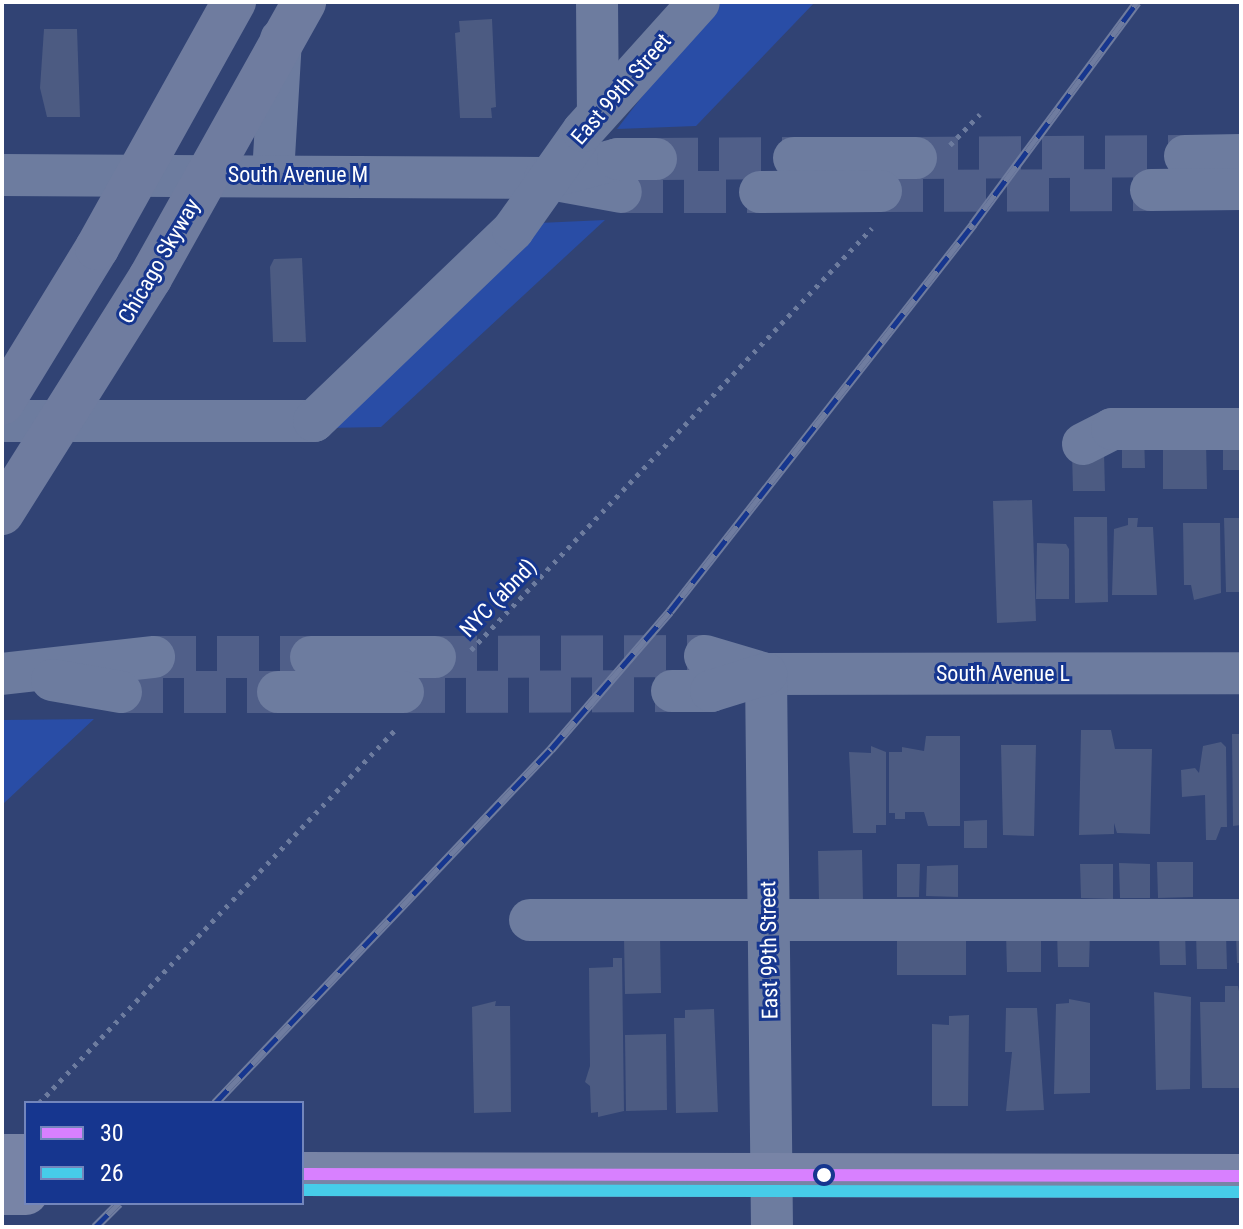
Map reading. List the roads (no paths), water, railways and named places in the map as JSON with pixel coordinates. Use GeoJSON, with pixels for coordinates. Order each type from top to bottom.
{"type":"FeatureCollection","features":[{"type":"Feature","properties":{"kind":"highway"},"geometry":{"type":"LineString","coordinates":[[2,403],[97,248],[234,2]]}},
{"type":"Feature","properties":{"kind":"highway","name":"Chicago Skyway"},"geometry":{"type":"LineString","coordinates":[[2,513],[150,278],[304,2]]}},
{"type":"Feature","properties":{"kind":"main road"},"geometry":{"type":"LineString","coordinates":[[2,1156],[24,1156]]}},
{"type":"Feature","properties":{"kind":"main road"},"geometry":{"type":"LineString","coordinates":[[304,1174],[1241,1176]]}},
{"type":"Feature","properties":{"kind":"main road"},"geometry":{"type":"LineString","coordinates":[[2,1193],[24,1193]]}},
{"type":"Feature","properties":{"kind":"street"},"geometry":{"type":"LineString","coordinates":[[273,174],[284,2]]}},
{"type":"Feature","properties":{"kind":"street"},"geometry":{"type":"LineString","coordinates":[[597,2],[598,113]]}},
{"type":"Feature","properties":{"kind":"street","name":"East 99th Street"},"geometry":{"type":"LineString","coordinates":[[2,421],[314,421],[513,230],[545,178],[598,113],[699,2]]}},
{"type":"Feature","properties":{"kind":"street"},"geometry":{"type":"LineString","coordinates":[[794,158],[931,153]]}},
{"type":"Feature","properties":{"kind":"street"},"geometry":{"type":"LineString","coordinates":[[1185,156],[1241,155]]}},
{"type":"Feature","properties":{"kind":"street","name":"South Avenue M"},"geometry":{"type":"LineString","coordinates":[[545,178],[618,159],[656,159]]}},
{"type":"Feature","properties":{"kind":"street","name":"South Avenue M"},"geometry":{"type":"LineString","coordinates":[[2,175],[273,174],[545,178],[621,192]]}},
{"type":"Feature","properties":{"kind":"street"},"geometry":{"type":"LineString","coordinates":[[1151,190],[1241,189]]}},
{"type":"Feature","properties":{"kind":"street"},"geometry":{"type":"LineString","coordinates":[[760,192],[881,204]]}},
{"type":"Feature","properties":{"kind":"street"},"geometry":{"type":"LineString","coordinates":[[1083,444],[1112,429],[1241,429]]}},
{"type":"Feature","properties":{"kind":"street"},"geometry":{"type":"LineString","coordinates":[[311,657],[451,655]]}},
{"type":"Feature","properties":{"kind":"street","name":"South Avenue L"},"geometry":{"type":"LineString","coordinates":[[705,656],[766,674],[1241,673]]}},
{"type":"Feature","properties":{"kind":"street"},"geometry":{"type":"LineString","coordinates":[[9,674],[154,657]]}},
{"type":"Feature","properties":{"kind":"street"},"geometry":{"type":"LineString","coordinates":[[9,674],[121,692]]}},
{"type":"Feature","properties":{"kind":"street","name":"East 99th Street"},"geometry":{"type":"LineString","coordinates":[[766,674],[772,1227]]}},
{"type":"Feature","properties":{"kind":"street","name":"South Avenue L"},"geometry":{"type":"LineString","coordinates":[[672,691],[711,691],[766,674]]}},
{"type":"Feature","properties":{"kind":"street"},"geometry":{"type":"LineString","coordinates":[[278,692],[402,708]]}},
{"type":"Feature","properties":{"kind":"street"},"geometry":{"type":"LineString","coordinates":[[530,920],[1241,920]]}},
{"type":"Feature","properties":{"kind":"tunnel"},"geometry":{"type":"LineString","coordinates":[[916,158],[1185,156]]}},
{"type":"Feature","properties":{"kind":"tunnel"},"geometry":{"type":"LineString","coordinates":[[656,159],[794,158]]}},
{"type":"Feature","properties":{"kind":"tunnel"},"geometry":{"type":"LineString","coordinates":[[881,191],[1151,190]]}},
{"type":"Feature","properties":{"kind":"tunnel"},"geometry":{"type":"LineString","coordinates":[[621,192],[760,192]]}},
{"type":"Feature","properties":{"kind":"tunnel"},"geometry":{"type":"LineString","coordinates":[[435,657],[705,656]]}},
{"type":"Feature","properties":{"kind":"tunnel"},"geometry":{"type":"LineString","coordinates":[[154,657],[311,657]]}},
{"type":"Feature","properties":{"kind":"tunnel"},"geometry":{"type":"LineString","coordinates":[[403,692],[672,691]]}},
{"type":"Feature","properties":{"kind":"tunnel"},"geometry":{"type":"LineString","coordinates":[[121,692],[278,692]]}},
{"type":"Feature","properties":{"kind":"railway"},"geometry":{"type":"LineString","coordinates":[[217,1101],[551,749],[670,611],[973,224],[1137,2]]}},
{"type":"Feature","properties":{"kind":"railway"},"geometry":{"type":"LineString","coordinates":[[95,1227],[117,1205]]}}]}
